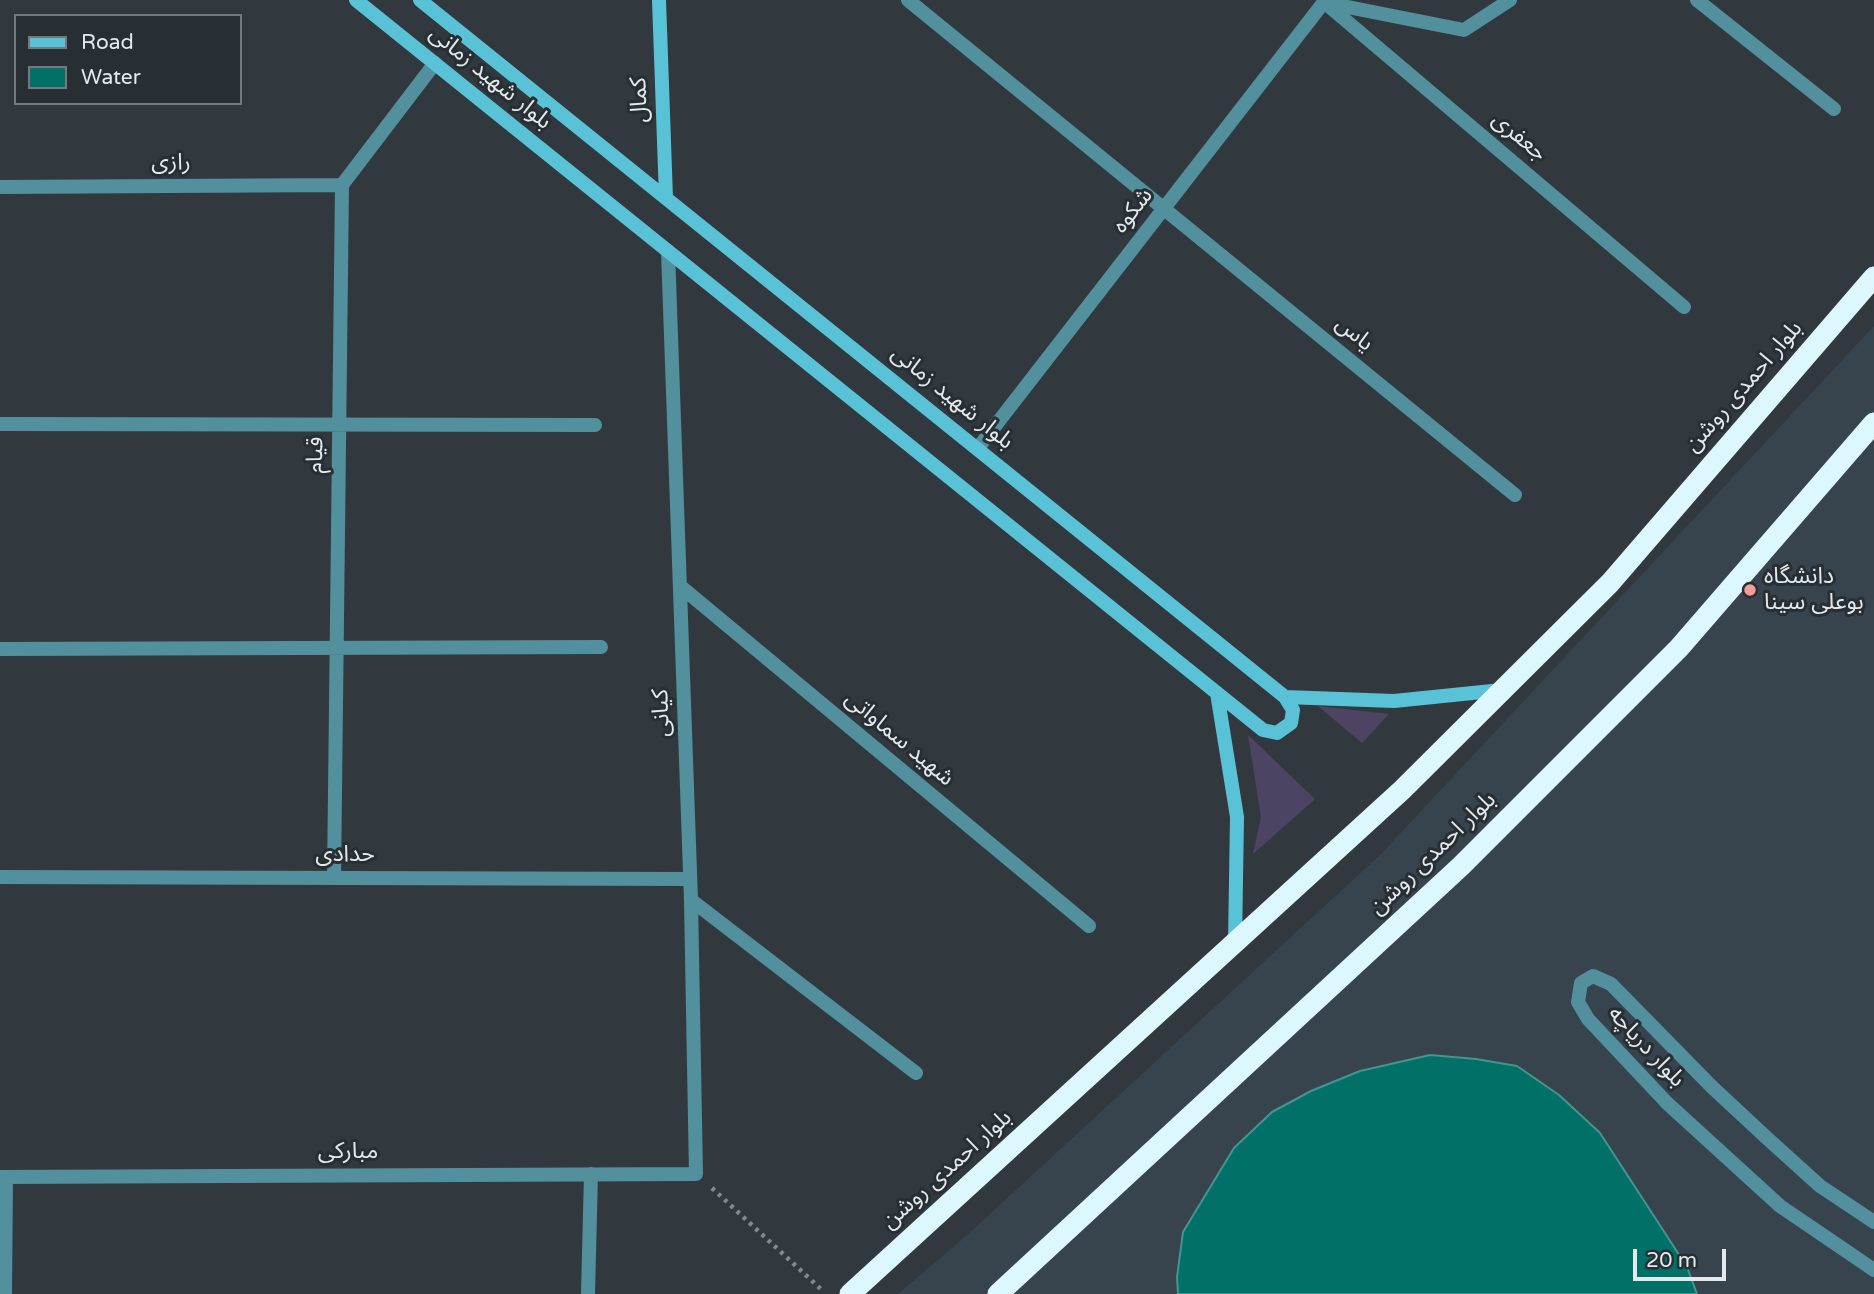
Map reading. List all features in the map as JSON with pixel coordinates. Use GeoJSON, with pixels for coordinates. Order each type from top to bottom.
{"type":"FeatureCollection","features":[{"type":"Feature","properties":{"kind":"highway","name":"بلوار احمدی روشن"},"geometry":{"type":"LineString","coordinates":[[850,1294],[1383,808],[1502,690],[1609,583],[1874,277]]}},
{"type":"Feature","properties":{"kind":"highway","name":"بلوار احمدی روشن"},"geometry":{"type":"LineString","coordinates":[[998,1294],[1461,866],[1679,648],[1874,423]]}},
{"type":"Feature","properties":{"kind":"main road","name":"بلوار شهید زمانی"},"geometry":{"type":"LineString","coordinates":[[356,0],[1263,730],[1278,733],[1292,723],[1293,709],[1285,696],[420,0]]}},
{"type":"Feature","properties":{"kind":"main road","name":"کمال"},"geometry":{"type":"LineString","coordinates":[[659,0],[666,198]]}},
{"type":"Feature","properties":{"kind":"main road"},"geometry":{"type":"LineString","coordinates":[[1285,696],[1394,701],[1502,690]]}},
{"type":"Feature","properties":{"kind":"main road"},"geometry":{"type":"LineString","coordinates":[[1217,692],[1237,817],[1235,943]]}},
{"type":"Feature","properties":{"kind":"street","name":"یاس"},"geometry":{"type":"LineString","coordinates":[[908,0],[1515,495]]}},
{"type":"Feature","properties":{"kind":"street"},"geometry":{"type":"LineString","coordinates":[[1320,1],[1464,30],[1510,0]]}},
{"type":"Feature","properties":{"kind":"street"},"geometry":{"type":"LineString","coordinates":[[1697,0],[1834,109]]}},
{"type":"Feature","properties":{"kind":"street","name":"شکوه"},"geometry":{"type":"LineString","coordinates":[[978,448],[1320,1]]}},
{"type":"Feature","properties":{"kind":"street","name":"جعفری"},"geometry":{"type":"LineString","coordinates":[[1320,1],[1684,307]]}},
{"type":"Feature","properties":{"kind":"street"},"geometry":{"type":"LineString","coordinates":[[342,185],[435,63]]}},
{"type":"Feature","properties":{"kind":"street","name":"رازی"},"geometry":{"type":"LineString","coordinates":[[0,187],[342,185]]}},
{"type":"Feature","properties":{"kind":"street","name":"قیام"},"geometry":{"type":"LineString","coordinates":[[334,878],[342,185]]}},
{"type":"Feature","properties":{"kind":"street","name":"کیانی"},"geometry":{"type":"LineString","coordinates":[[668,251],[691,900],[696,1174]]}},
{"type":"Feature","properties":{"kind":"street"},"geometry":{"type":"LineString","coordinates":[[0,424],[595,425]]}},
{"type":"Feature","properties":{"kind":"street","name":"شهید سماواتی"},"geometry":{"type":"LineString","coordinates":[[680,586],[1089,926]]}},
{"type":"Feature","properties":{"kind":"street"},"geometry":{"type":"LineString","coordinates":[[0,649],[601,647]]}},
{"type":"Feature","properties":{"kind":"street","name":"حدادی"},"geometry":{"type":"LineString","coordinates":[[0,877],[690,879]]}},
{"type":"Feature","properties":{"kind":"street"},"geometry":{"type":"LineString","coordinates":[[691,900],[916,1073]]}},
{"type":"Feature","properties":{"kind":"street","name":"بلوار دریاچه"},"geometry":{"type":"LineString","coordinates":[[1874,1222],[1820,1186],[1768,1139],[1712,1087],[1611,984],[1594,976],[1581,983],[1578,1002],[1588,1020],[1667,1103],[1780,1206],[1874,1270]]}},
{"type":"Feature","properties":{"kind":"street"},"geometry":{"type":"LineString","coordinates":[[588,1294],[591,1174]]}},
{"type":"Feature","properties":{"kind":"street","name":"مبارکی"},"geometry":{"type":"LineString","coordinates":[[3,1177],[696,1174]]}},
{"type":"Feature","properties":{"kind":"street"},"geometry":{"type":"LineString","coordinates":[[3,1177],[5,1294]]}},
{"type":"Feature","properties":{"kind":"path"},"geometry":{"type":"LineString","coordinates":[[696,1174],[827,1294]]}},
{"type":"Feature","properties":{"kind":"shaded area","name":"دانشگاه بوعلی سینا"},"geometry":{"type":"Polygon","coordinates":[[[1874,326],[1874,1294],[898,1294],[966,1236],[1380,855],[1874,326]]]}},
{"type":"Feature","properties":{"kind":"shaded area"},"geometry":{"type":"Polygon","coordinates":[[[1318,706],[1389,714],[1362,743],[1318,706]]]}},
{"type":"Feature","properties":{"kind":"shaded area"},"geometry":{"type":"Polygon","coordinates":[[[1248,735],[1315,799],[1253,854],[1261,817],[1248,735]]]}},
{"type":"Feature","properties":{"kind":"water"},"geometry":{"type":"Polygon","coordinates":[[[1430,1055],[1517,1066],[1559,1095],[1600,1133],[1687,1267],[1697,1294],[1178,1294],[1177,1277],[1183,1232],[1234,1148],[1272,1112],[1311,1091],[1360,1071],[1430,1055]]]}},
{"type":"Feature","properties":{"kind":"place","name":"دانشگاه بوعلی سینا"},"geometry":{"type":"Point","coordinates":[1750,590]}}]}
